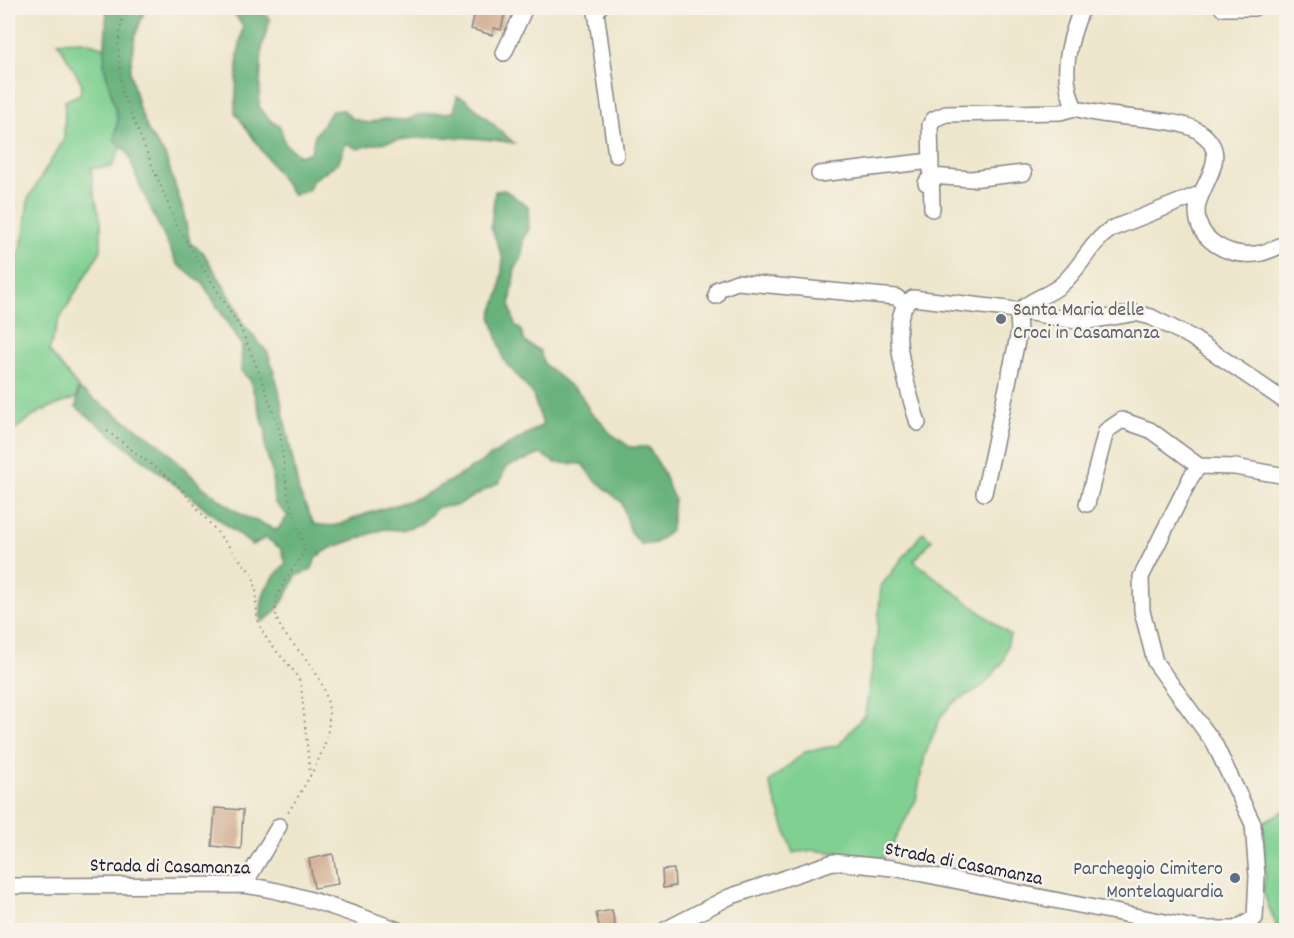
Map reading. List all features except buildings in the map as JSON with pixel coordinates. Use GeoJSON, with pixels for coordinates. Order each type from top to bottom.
{"type":"FeatureCollection","features":[{"type":"Feature","properties":{"kind":"street"},"geometry":{"type":"LineString","coordinates":[[504,53],[525,8]]}},
{"type":"Feature","properties":{"kind":"street"},"geometry":{"type":"LineString","coordinates":[[599,8],[596,12],[616,155]]}},
{"type":"Feature","properties":{"kind":"street"},"geometry":{"type":"LineString","coordinates":[[1075,108],[1068,93],[1065,78],[1071,35],[1082,8]]}},
{"type":"Feature","properties":{"kind":"street"},"geometry":{"type":"LineString","coordinates":[[1222,8],[1254,8]]}},
{"type":"Feature","properties":{"kind":"street"},"geometry":{"type":"LineString","coordinates":[[932,209],[930,125],[934,119],[946,114],[1060,112],[1075,108],[1094,115],[1185,125],[1201,133],[1213,147],[1214,161],[1210,178],[1196,210],[1199,228],[1210,241],[1225,250],[1253,261],[1287,243]]}},
{"type":"Feature","properties":{"kind":"street"},"geometry":{"type":"LineString","coordinates":[[921,190],[931,169]]}},
{"type":"Feature","properties":{"kind":"street"},"geometry":{"type":"LineString","coordinates":[[819,174],[931,169],[971,179],[1024,173]]}},
{"type":"Feature","properties":{"kind":"street"},"geometry":{"type":"LineString","coordinates":[[984,493],[1019,332],[1018,312],[1026,304],[1059,287],[1073,273],[1101,236],[1111,229],[1202,193]]}},
{"type":"Feature","properties":{"kind":"street"},"geometry":{"type":"LineString","coordinates":[[716,296],[718,289],[737,282],[896,297],[904,303]]}},
{"type":"Feature","properties":{"kind":"street"},"geometry":{"type":"LineString","coordinates":[[918,423],[901,368],[900,312],[904,303],[913,298],[1082,322],[1136,313],[1151,317],[1191,337],[1287,402]]}},
{"type":"Feature","properties":{"kind":"street"},"geometry":{"type":"LineString","coordinates":[[1087,504],[1106,431],[1122,420],[1150,430],[1199,466],[1236,467],[1287,476]]}},
{"type":"Feature","properties":{"kind":"street","name":"Strada di Casamanza"},"geometry":{"type":"LineString","coordinates":[[665,930],[729,897],[833,862],[893,868],[1200,929],[1235,929],[1255,918],[1257,876],[1253,824],[1215,743],[1155,662],[1142,611],[1141,577],[1191,477],[1199,466]]}},
{"type":"Feature","properties":{"kind":"street"},"geometry":{"type":"LineString","coordinates":[[244,885],[279,826]]}},
{"type":"Feature","properties":{"kind":"street","name":"Strada di Casamanza"},"geometry":{"type":"LineString","coordinates":[[8,886],[244,885],[271,888],[398,930]]}},
{"type":"Feature","properties":{"kind":"path"},"geometry":{"type":"LineString","coordinates":[[124,8],[118,44],[122,92],[177,226],[241,329],[280,432],[287,491],[305,549],[297,567],[282,583],[276,614],[281,628],[317,673],[329,697],[331,725],[321,757],[279,826]]}},
{"type":"Feature","properties":{"kind":"path"},"geometry":{"type":"LineString","coordinates":[[107,431],[178,485],[251,573],[258,585],[255,601],[260,627],[272,645],[297,673],[310,775]]}},
{"type":"Feature","properties":{"kind":"green space"},"geometry":{"type":"Polygon","coordinates":[[[107,8],[154,8],[144,12],[135,36],[130,72],[138,105],[149,133],[165,155],[183,210],[190,243],[203,252],[236,306],[243,324],[268,353],[278,386],[299,492],[314,524],[342,524],[419,497],[543,425],[532,393],[504,361],[491,316],[500,291],[503,259],[491,227],[495,191],[505,190],[528,207],[529,229],[523,239],[522,257],[515,269],[510,306],[515,325],[521,330],[525,342],[540,351],[544,364],[581,395],[590,412],[609,432],[630,447],[648,447],[660,466],[674,499],[671,530],[656,543],[642,545],[631,533],[622,503],[592,477],[582,464],[555,463],[541,454],[506,467],[500,482],[456,506],[438,507],[422,523],[402,530],[384,529],[331,548],[316,557],[312,569],[296,576],[277,609],[261,622],[263,596],[274,577],[286,563],[281,549],[266,538],[252,545],[76,407],[79,389],[160,444],[203,487],[244,516],[277,530],[288,516],[274,502],[272,472],[265,448],[266,432],[250,380],[241,371],[242,346],[203,284],[177,264],[140,186],[128,153],[114,140],[118,120],[104,65],[107,8]]]}},
{"type":"Feature","properties":{"kind":"green space"},"geometry":{"type":"Polygon","coordinates":[[[187,8],[257,8],[270,19],[262,47],[259,107],[272,122],[280,126],[285,144],[300,156],[311,152],[315,135],[332,111],[344,110],[351,118],[368,123],[383,119],[408,120],[417,115],[454,112],[457,96],[465,99],[514,143],[476,138],[436,137],[395,141],[358,149],[346,143],[339,162],[312,181],[309,190],[293,195],[235,112],[238,55],[243,27],[235,14],[187,8]]]}},
{"type":"Feature","properties":{"kind":"green space"},"geometry":{"type":"Polygon","coordinates":[[[82,41],[106,48],[104,65],[118,120],[114,140],[121,147],[112,167],[91,168],[101,222],[101,250],[59,320],[49,351],[78,387],[76,398],[41,411],[8,434],[8,293],[24,235],[28,199],[64,139],[65,101],[80,94],[82,84],[58,42],[82,41]]]}},
{"type":"Feature","properties":{"kind":"green space"},"geometry":{"type":"Polygon","coordinates":[[[923,532],[932,540],[914,561],[1010,635],[1003,662],[984,685],[953,703],[941,716],[925,755],[916,800],[887,854],[880,859],[813,850],[793,853],[769,782],[805,752],[839,745],[865,714],[877,636],[881,586],[923,532]]]}},
{"type":"Feature","properties":{"kind":"green space"},"geometry":{"type":"Polygon","coordinates":[[[1286,810],[1286,926],[1278,930],[1263,892],[1265,877],[1263,822],[1286,810]]]}},
{"type":"Feature","properties":{"kind":"place","name":"Santa Maria delle Croci in Casamanza"},"geometry":{"type":"Point","coordinates":[1001,319]}},
{"type":"Feature","properties":{"kind":"place","name":"Parcheggio Cimitero Montelaguardia"},"geometry":{"type":"Point","coordinates":[1235,878]}}]}
